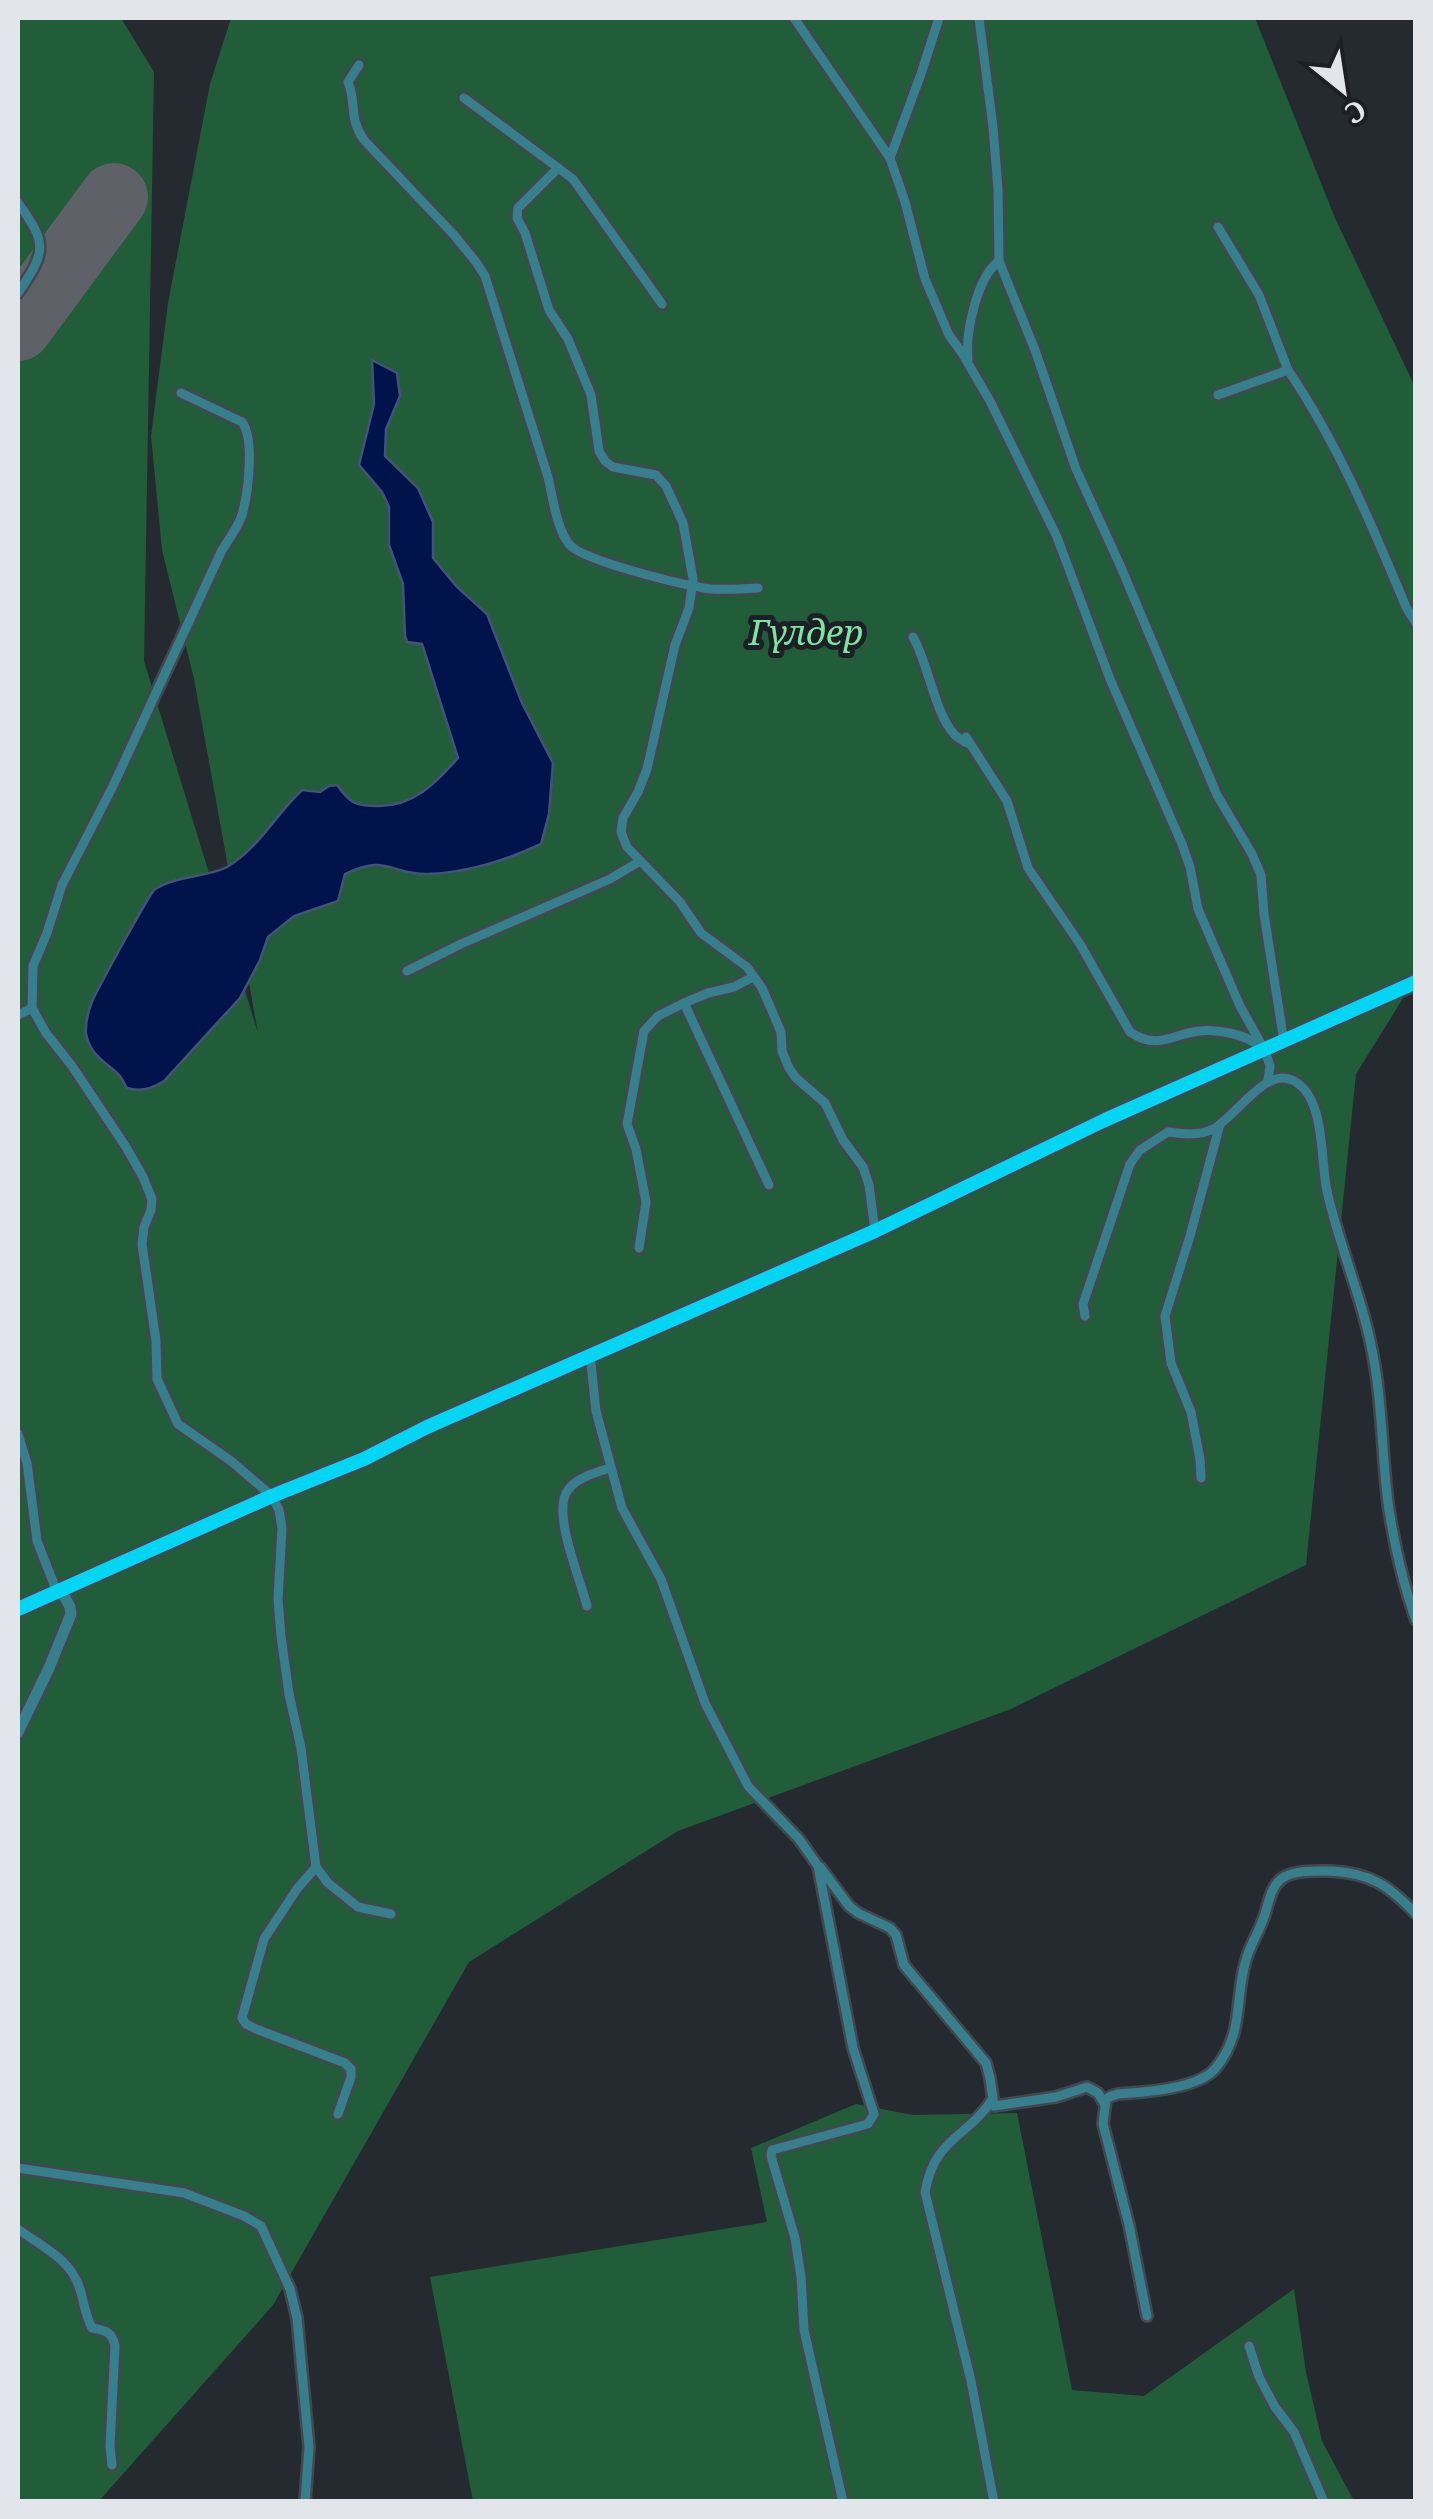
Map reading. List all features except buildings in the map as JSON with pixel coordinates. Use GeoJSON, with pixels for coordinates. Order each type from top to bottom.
{"type":"FeatureCollection","features":[{"type":"Feature","properties":{"kind":"main road"},"geometry":{"type":"LineString","coordinates":[[18,1610],[875,1231],[1105,1120],[1416,982]]}},
{"type":"Feature","properties":{"kind":"street"},"geometry":{"type":"LineString","coordinates":[[794,18],[890,158],[926,279],[949,335],[1015,448],[1056,537],[1110,679],[1182,844],[1198,908],[1240,1006],[1265,1051],[1270,1066],[1268,1080]]}},
{"type":"Feature","properties":{"kind":"street"},"geometry":{"type":"LineString","coordinates":[[890,158],[939,18]]}},
{"type":"Feature","properties":{"kind":"street"},"geometry":{"type":"LineString","coordinates":[[979,18],[997,174],[999,262],[1036,350],[1076,468],[1216,796],[1261,875],[1284,1042]]}},
{"type":"Feature","properties":{"kind":"street"},"geometry":{"type":"LineString","coordinates":[[358,65],[348,82],[353,93],[355,127],[454,235],[484,276],[571,547],[579,554],[604,562],[694,586],[758,588]]}},
{"type":"Feature","properties":{"kind":"street"},"geometry":{"type":"LineString","coordinates":[[464,98],[573,179],[662,304]]}},
{"type":"Feature","properties":{"kind":"street"},"geometry":{"type":"LineString","coordinates":[[558,168],[518,208],[517,218],[550,310],[568,339],[591,395],[599,451],[604,461],[614,467],[656,475],[666,486],[683,523],[694,586],[676,644],[647,769],[622,818],[621,832],[627,847],[680,902],[701,933],[741,962],[762,988],[790,1068],[825,1104],[864,1167],[875,1231]]}},
{"type":"Feature","properties":{"kind":"street"},"geometry":{"type":"LineString","coordinates":[[18,203],[34,226],[40,251],[38,262],[18,293]]}},
{"type":"Feature","properties":{"kind":"street"},"geometry":{"type":"LineString","coordinates":[[1218,227],[1259,295],[1288,370],[1317,413],[1416,622]]}},
{"type":"Feature","properties":{"kind":"street"},"geometry":{"type":"LineString","coordinates":[[969,364],[967,354],[977,298],[986,277],[999,262]]}},
{"type":"Feature","properties":{"kind":"street"},"geometry":{"type":"LineString","coordinates":[[1218,395],[1288,370]]}},
{"type":"Feature","properties":{"kind":"street"},"geometry":{"type":"LineString","coordinates":[[181,393],[242,422],[248,431],[242,517],[222,550],[62,885],[33,966],[32,1008],[126,1147],[152,1199],[142,1244],[156,1341],[157,1379],[174,1417],[272,1496],[280,1510],[281,1636],[301,1748],[316,1868],[358,1908],[391,1914]]}},
{"type":"Feature","properties":{"kind":"street"},"geometry":{"type":"LineString","coordinates":[[913,637],[946,720],[955,736],[969,741],[1006,801],[1028,868],[1080,944],[1130,1032],[1140,1039],[1166,1041],[1197,1031],[1212,1032],[1249,1038],[1265,1051]]}},
{"type":"Feature","properties":{"kind":"street"},"geometry":{"type":"LineString","coordinates":[[407,971],[610,879],[640,860]]}},
{"type":"Feature","properties":{"kind":"street"},"geometry":{"type":"LineString","coordinates":[[639,1248],[646,1202],[627,1124],[644,1031],[658,1016],[684,1003],[753,977]]}},
{"type":"Feature","properties":{"kind":"street"},"geometry":{"type":"LineString","coordinates":[[684,1003],[769,1185]]}},
{"type":"Feature","properties":{"kind":"street"},"geometry":{"type":"LineString","coordinates":[[18,1015],[32,1008]]}},
{"type":"Feature","properties":{"kind":"street"},"geometry":{"type":"LineString","coordinates":[[1085,1316],[1083,1304],[1130,1164],[1140,1150],[1168,1132],[1200,1133],[1220,1124],[1268,1080],[1292,1080],[1311,1101],[1318,1120],[1326,1190],[1376,1369],[1388,1507],[1416,1620]]}},
{"type":"Feature","properties":{"kind":"street"},"geometry":{"type":"LineString","coordinates":[[1201,1478],[1191,1412],[1172,1363],[1164,1316],[1220,1124]]}},
{"type":"Feature","properties":{"kind":"street"},"geometry":{"type":"LineString","coordinates":[[590,1354],[596,1411],[622,1508],[661,1579],[704,1703],[748,1786],[799,1839],[850,1906],[896,1934],[904,1964],[986,2063],[994,2106],[1056,2097],[1087,2087],[1098,2093],[1104,2103]]}},
{"type":"Feature","properties":{"kind":"street"},"geometry":{"type":"LineString","coordinates":[[18,1434],[27,1463],[38,1541],[71,1614],[18,1732]]}},
{"type":"Feature","properties":{"kind":"street"},"geometry":{"type":"LineString","coordinates":[[587,1606],[565,1529],[562,1501],[576,1483],[610,1468]]}},
{"type":"Feature","properties":{"kind":"street"},"geometry":{"type":"LineString","coordinates":[[818,1866],[853,2048],[874,2114],[868,2124],[772,2150],[771,2156],[795,2238],[804,2330],[843,2502]]}},
{"type":"Feature","properties":{"kind":"street"},"geometry":{"type":"LineString","coordinates":[[316,1868],[296,1889],[264,1939],[242,2018],[256,2029],[345,2063],[351,2069],[350,2078],[338,2114]]}},
{"type":"Feature","properties":{"kind":"street"},"geometry":{"type":"LineString","coordinates":[[1148,2316],[1130,2224],[1103,2124],[1106,2099],[1115,2094],[1190,2084],[1206,2078],[1216,2067],[1236,2028],[1246,1957],[1262,1924],[1271,1892],[1284,1878],[1317,1871],[1362,1876],[1390,1888],[1416,1914]]}},
{"type":"Feature","properties":{"kind":"street"},"geometry":{"type":"LineString","coordinates":[[992,2100],[939,2155],[928,2174],[925,2192],[972,2381],[994,2502]]}},
{"type":"Feature","properties":{"kind":"street"},"geometry":{"type":"LineString","coordinates":[[18,2168],[184,2192],[260,2226],[290,2289],[297,2318],[309,2447],[305,2502]]}},
{"type":"Feature","properties":{"kind":"street"},"geometry":{"type":"LineString","coordinates":[[18,2228],[65,2261],[79,2287],[92,2328],[113,2336],[116,2346],[112,2465]]}},
{"type":"Feature","properties":{"kind":"street"},"geometry":{"type":"LineString","coordinates":[[1249,2346],[1259,2378],[1294,2432],[1324,2502]]}},
{"type":"Feature","properties":{"kind":"green space","name":"Гүлдер"},"geometry":{"type":"Polygon","coordinates":[[[18,18],[121,18],[154,72],[144,661],[258,1033],[194,679],[162,550],[151,436],[168,303],[210,84],[231,18],[1255,18],[1335,218],[1416,389],[1415,979],[1356,1074],[1306,1565],[1011,1709],[678,1831],[469,1962],[273,2305],[98,2502],[18,2501],[18,18]]]}},
{"type":"Feature","properties":{"kind":"green space"},"geometry":{"type":"Polygon","coordinates":[[[856,2104],[913,2115],[1017,2113],[1072,2390],[1144,2396],[1294,2289],[1306,2372],[1322,2441],[1354,2501],[473,2501],[430,2277],[767,2222],[751,2148],[856,2104]]]}},
{"type":"Feature","properties":{"kind":"shaded area"},"geometry":{"type":"Polygon","coordinates":[[[372,360],[397,373],[400,396],[386,429],[385,456],[418,488],[433,522],[433,558],[487,614],[522,703],[553,763],[549,814],[541,844],[456,871],[428,874],[370,865],[345,874],[338,901],[294,916],[268,937],[240,998],[164,1081],[146,1089],[127,1088],[91,1048],[86,1023],[95,996],[154,890],[227,867],[249,850],[302,790],[320,792],[337,785],[358,804],[390,805],[423,792],[458,758],[422,644],[407,642],[405,636],[403,584],[389,545],[389,507],[382,492],[359,465],[374,404],[372,360]]]}},
{"type":"Feature","properties":{"kind":"runway"},"geometry":{"type":"LineString","coordinates":[[18,327],[114,197]]}}]}
